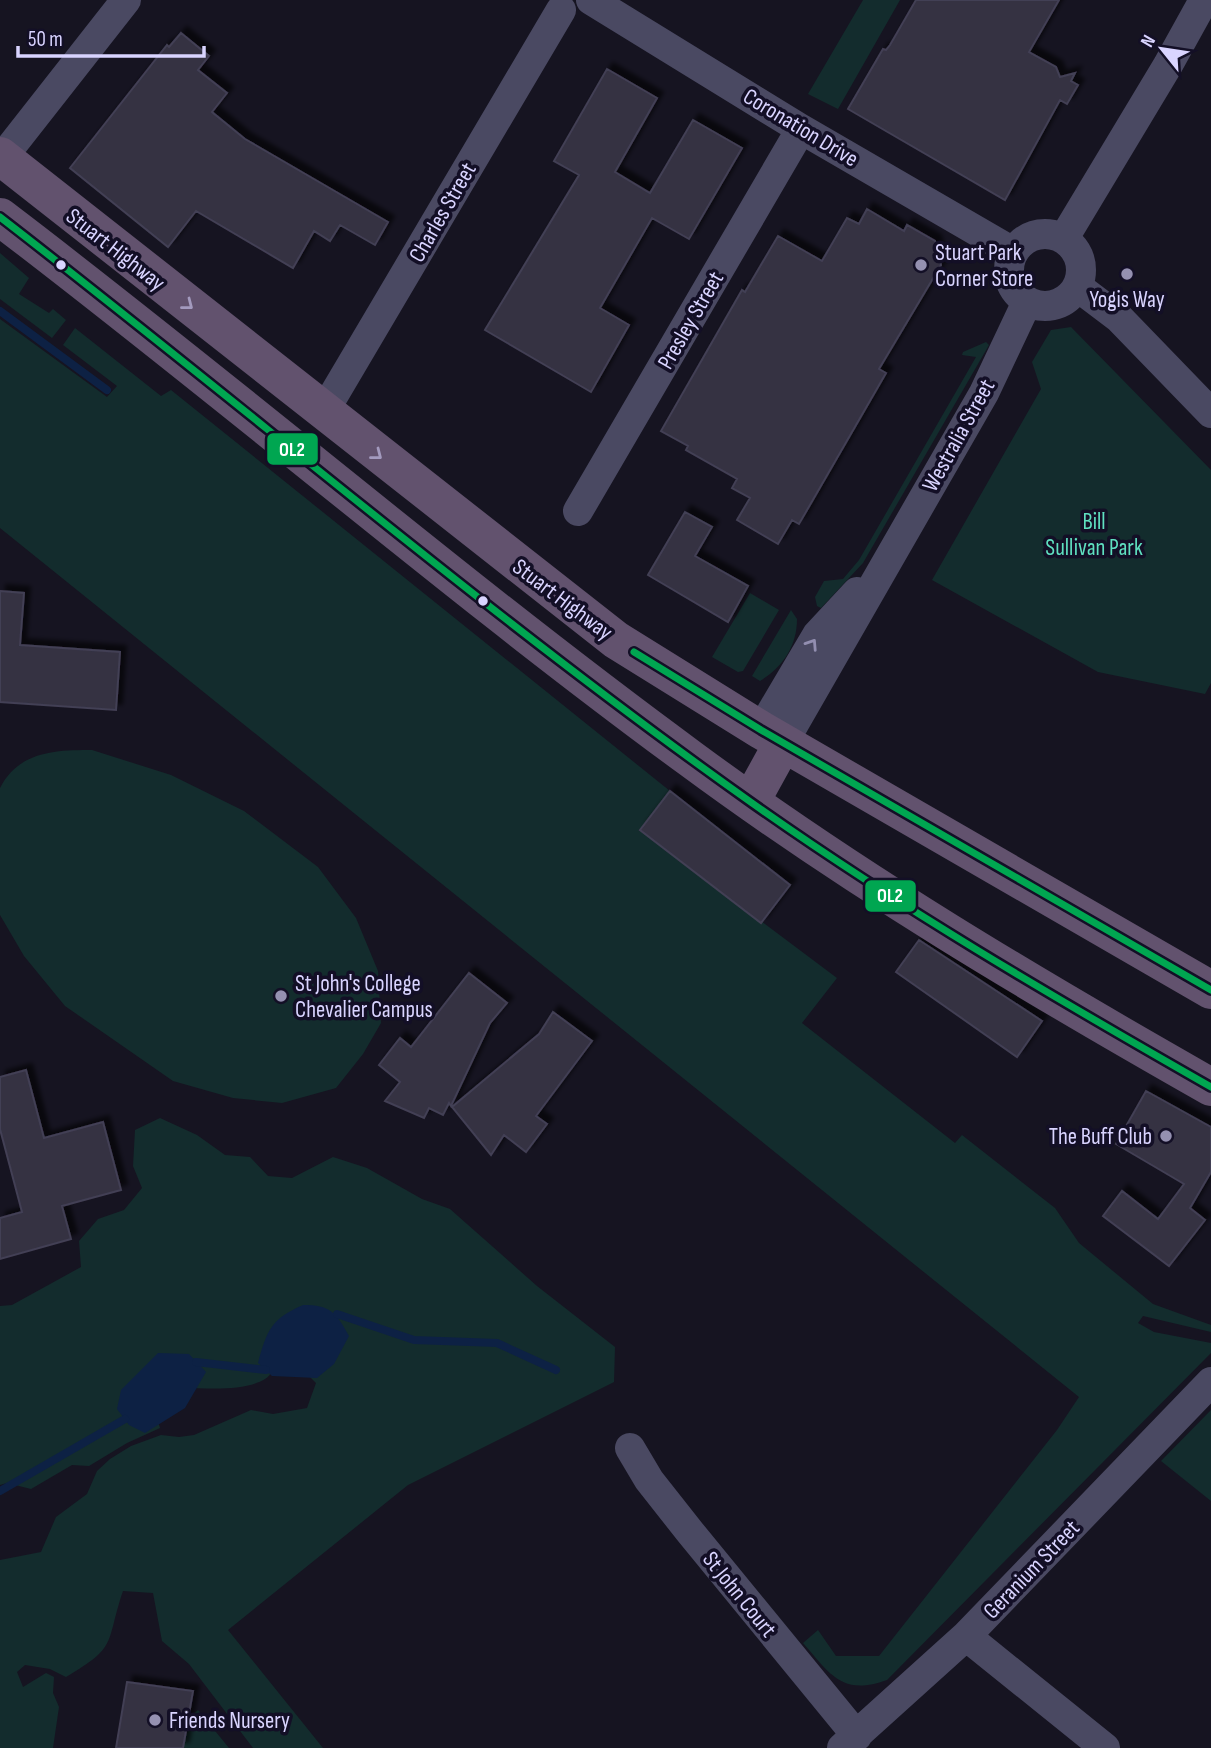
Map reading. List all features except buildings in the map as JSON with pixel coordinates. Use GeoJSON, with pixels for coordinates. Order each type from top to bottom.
{"type":"FeatureCollection","features":[{"type":"Feature","properties":{"kind":"highway","name":"Stuart Highway"},"geometry":{"type":"LineString","coordinates":[[1,157],[323,413],[616,640],[772,736],[1211,990]]}},
{"type":"Feature","properties":{"kind":"highway","name":"Stuart Highway"},"geometry":{"type":"LineString","coordinates":[[0,217],[124,311],[571,670],[740,794],[907,906],[1082,1013],[1211,1087]]}},
{"type":"Feature","properties":{"kind":"highway"},"geometry":{"type":"LineString","coordinates":[[297,451],[323,413]]}},
{"type":"Feature","properties":{"kind":"highway","name":"Westralia Street"},"geometry":{"type":"LineString","coordinates":[[740,794],[772,736]]}},
{"type":"Feature","properties":{"kind":"street"},"geometry":{"type":"LineString","coordinates":[[1,157],[127,0]]}},
{"type":"Feature","properties":{"kind":"street"},"geometry":{"type":"LineString","coordinates":[[556,5],[581,10],[590,0]]}},
{"type":"Feature","properties":{"kind":"street","name":"Coronation Drive"},"geometry":{"type":"LineString","coordinates":[[590,0],[801,129],[1013,252]]}},
{"type":"Feature","properties":{"kind":"street"},"geometry":{"type":"LineString","coordinates":[[1064,238],[1204,0]]}},
{"type":"Feature","properties":{"kind":"street","name":"Charles Street"},"geometry":{"type":"LineString","coordinates":[[323,413],[556,5]]}},
{"type":"Feature","properties":{"kind":"street","name":"Presley Street"},"geometry":{"type":"LineString","coordinates":[[578,511],[801,129]]}},
{"type":"Feature","properties":{"kind":"street"},"geometry":{"type":"LineString","coordinates":[[1053,234],[1064,238],[1079,254],[1081,276],[1078,287],[1071,296],[1050,306],[1027,302],[1018,294],[1009,274],[1013,252],[1031,236],[1053,234]]}},
{"type":"Feature","properties":{"kind":"street"},"geometry":{"type":"LineString","coordinates":[[1078,287],[1119,318],[1211,413]]}},
{"type":"Feature","properties":{"kind":"street","name":"Westralia Street"},"geometry":{"type":"LineString","coordinates":[[772,736],[828,621],[884,565],[984,393],[1027,302]]}},
{"type":"Feature","properties":{"kind":"street","name":"Geranium Street"},"geometry":{"type":"LineString","coordinates":[[850,1742],[966,1636],[1211,1382]]}},
{"type":"Feature","properties":{"kind":"street","name":"St John Court"},"geometry":{"type":"LineString","coordinates":[[630,1448],[649,1480],[850,1742]]}},
{"type":"Feature","properties":{"kind":"street"},"geometry":{"type":"LineString","coordinates":[[966,1636],[1105,1748]]}},
{"type":"Feature","properties":{"kind":"green space"},"geometry":{"type":"Polygon","coordinates":[[[863,0],[900,0],[838,109],[808,94],[863,0]]]}},
{"type":"Feature","properties":{"kind":"green space"},"geometry":{"type":"Polygon","coordinates":[[[0,253],[29,278],[19,294],[49,313],[53,309],[66,320],[52,338],[0,299],[0,253]]]}},
{"type":"Feature","properties":{"kind":"green space"},"geometry":{"type":"Polygon","coordinates":[[[0,319],[107,397],[117,386],[63,345],[75,328],[161,396],[171,390],[670,791],[640,830],[837,978],[802,1023],[955,1143],[962,1135],[1055,1208],[1079,1243],[1153,1304],[1211,1325],[1211,1332],[1143,1316],[1138,1323],[1154,1332],[1211,1343],[1211,1353],[887,1680],[872,1684],[848,1684],[830,1673],[803,1643],[818,1630],[836,1656],[879,1656],[1057,1430],[1079,1397],[0,528],[0,319]]]}},
{"type":"Feature","properties":{"kind":"green space","name":"Bill Sullivan Park"},"geometry":{"type":"Polygon","coordinates":[[[1071,327],[1211,470],[1211,683],[1205,694],[1098,672],[932,580],[1041,389],[1032,362],[1051,330],[1071,327]]]}},
{"type":"Feature","properties":{"kind":"green space"},"geometry":{"type":"Polygon","coordinates":[[[986,342],[989,345],[863,563],[821,608],[817,606],[815,597],[824,581],[843,579],[859,560],[976,357],[962,355],[963,352],[986,342]]]}},
{"type":"Feature","properties":{"kind":"green space"},"geometry":{"type":"Polygon","coordinates":[[[750,593],[779,610],[743,671],[738,672],[712,657],[750,593]]]}},
{"type":"Feature","properties":{"kind":"green space"},"geometry":{"type":"Polygon","coordinates":[[[791,610],[797,619],[791,647],[782,662],[760,681],[752,676],[791,610]]]}},
{"type":"Feature","properties":{"kind":"green space"},"geometry":{"type":"Polygon","coordinates":[[[92,750],[171,775],[244,811],[318,867],[356,918],[378,971],[381,1023],[363,1054],[336,1088],[282,1103],[233,1098],[173,1081],[65,1006],[24,956],[0,915],[0,788],[17,766],[40,755],[92,750]]]}},
{"type":"Feature","properties":{"kind":"green space"},"geometry":{"type":"Polygon","coordinates":[[[160,1118],[197,1135],[225,1155],[250,1157],[268,1176],[292,1178],[333,1157],[367,1168],[422,1199],[450,1209],[537,1286],[615,1347],[614,1382],[408,1485],[228,1630],[323,1748],[253,1748],[189,1664],[162,1641],[153,1593],[123,1591],[108,1642],[95,1658],[66,1677],[50,1669],[25,1665],[17,1672],[23,1687],[46,1673],[54,1677],[53,1693],[59,1707],[53,1748],[0,1748],[0,1560],[41,1552],[56,1517],[87,1494],[97,1471],[131,1446],[161,1435],[194,1435],[251,1410],[273,1414],[307,1408],[316,1383],[298,1365],[281,1357],[268,1377],[253,1384],[224,1388],[147,1386],[160,1428],[127,1443],[89,1466],[72,1465],[31,1489],[7,1483],[0,1485],[0,1306],[12,1305],[81,1267],[79,1241],[98,1219],[124,1210],[142,1188],[133,1166],[135,1130],[160,1118]]]}},
{"type":"Feature","properties":{"kind":"green space"},"geometry":{"type":"Polygon","coordinates":[[[1211,1410],[1211,1501],[1161,1461],[1211,1410]]]}},
{"type":"Feature","properties":{"kind":"green space"},"geometry":{"type":"Polygon","coordinates":[[[198,1710],[229,1748],[182,1748],[194,1713],[198,1710]]]}},
{"type":"Feature","properties":{"kind":"water"},"geometry":{"type":"Polygon","coordinates":[[[303,1305],[326,1308],[336,1316],[349,1336],[334,1364],[317,1378],[272,1376],[258,1363],[264,1342],[277,1321],[303,1305]]]}},
{"type":"Feature","properties":{"kind":"water"},"geometry":{"type":"Polygon","coordinates":[[[158,1353],[189,1354],[206,1372],[185,1408],[145,1433],[129,1425],[117,1409],[121,1390],[158,1353]]]}},
{"type":"Feature","properties":{"kind":"waterway"},"geometry":{"type":"LineString","coordinates":[[0,311],[107,390]]}},
{"type":"Feature","properties":{"kind":"waterway"},"geometry":{"type":"LineString","coordinates":[[337,1314],[414,1340],[497,1343],[556,1370]]}},
{"type":"Feature","properties":{"kind":"waterway"},"geometry":{"type":"LineString","coordinates":[[196,1362],[266,1370]]}},
{"type":"Feature","properties":{"kind":"waterway"},"geometry":{"type":"LineString","coordinates":[[0,1491],[125,1419]]}},
{"type":"Feature","properties":{"kind":"transit line","name":"OL2"},"geometry":{"type":"LineString","coordinates":[[0,217],[466,588],[655,733],[752,803],[921,915],[1211,1087]]}},
{"type":"Feature","properties":{"kind":"transit line","name":"OL2"},"geometry":{"type":"LineString","coordinates":[[634,652],[761,730],[1211,990]]}},
{"type":"Feature","properties":{"kind":"place","name":"Stuart Park Corner Store"},"geometry":{"type":"Point","coordinates":[921,265]}},
{"type":"Feature","properties":{"kind":"place","name":"Yogis Way"},"geometry":{"type":"Point","coordinates":[1127,274]}},
{"type":"Feature","properties":{"kind":"place","name":"St John's College Chevalier Campus"},"geometry":{"type":"Point","coordinates":[281,996]}},
{"type":"Feature","properties":{"kind":"place","name":"The Buff Club"},"geometry":{"type":"Point","coordinates":[1166,1136]}},
{"type":"Feature","properties":{"kind":"place","name":"Friends Nursery"},"geometry":{"type":"Point","coordinates":[155,1720]}}]}
